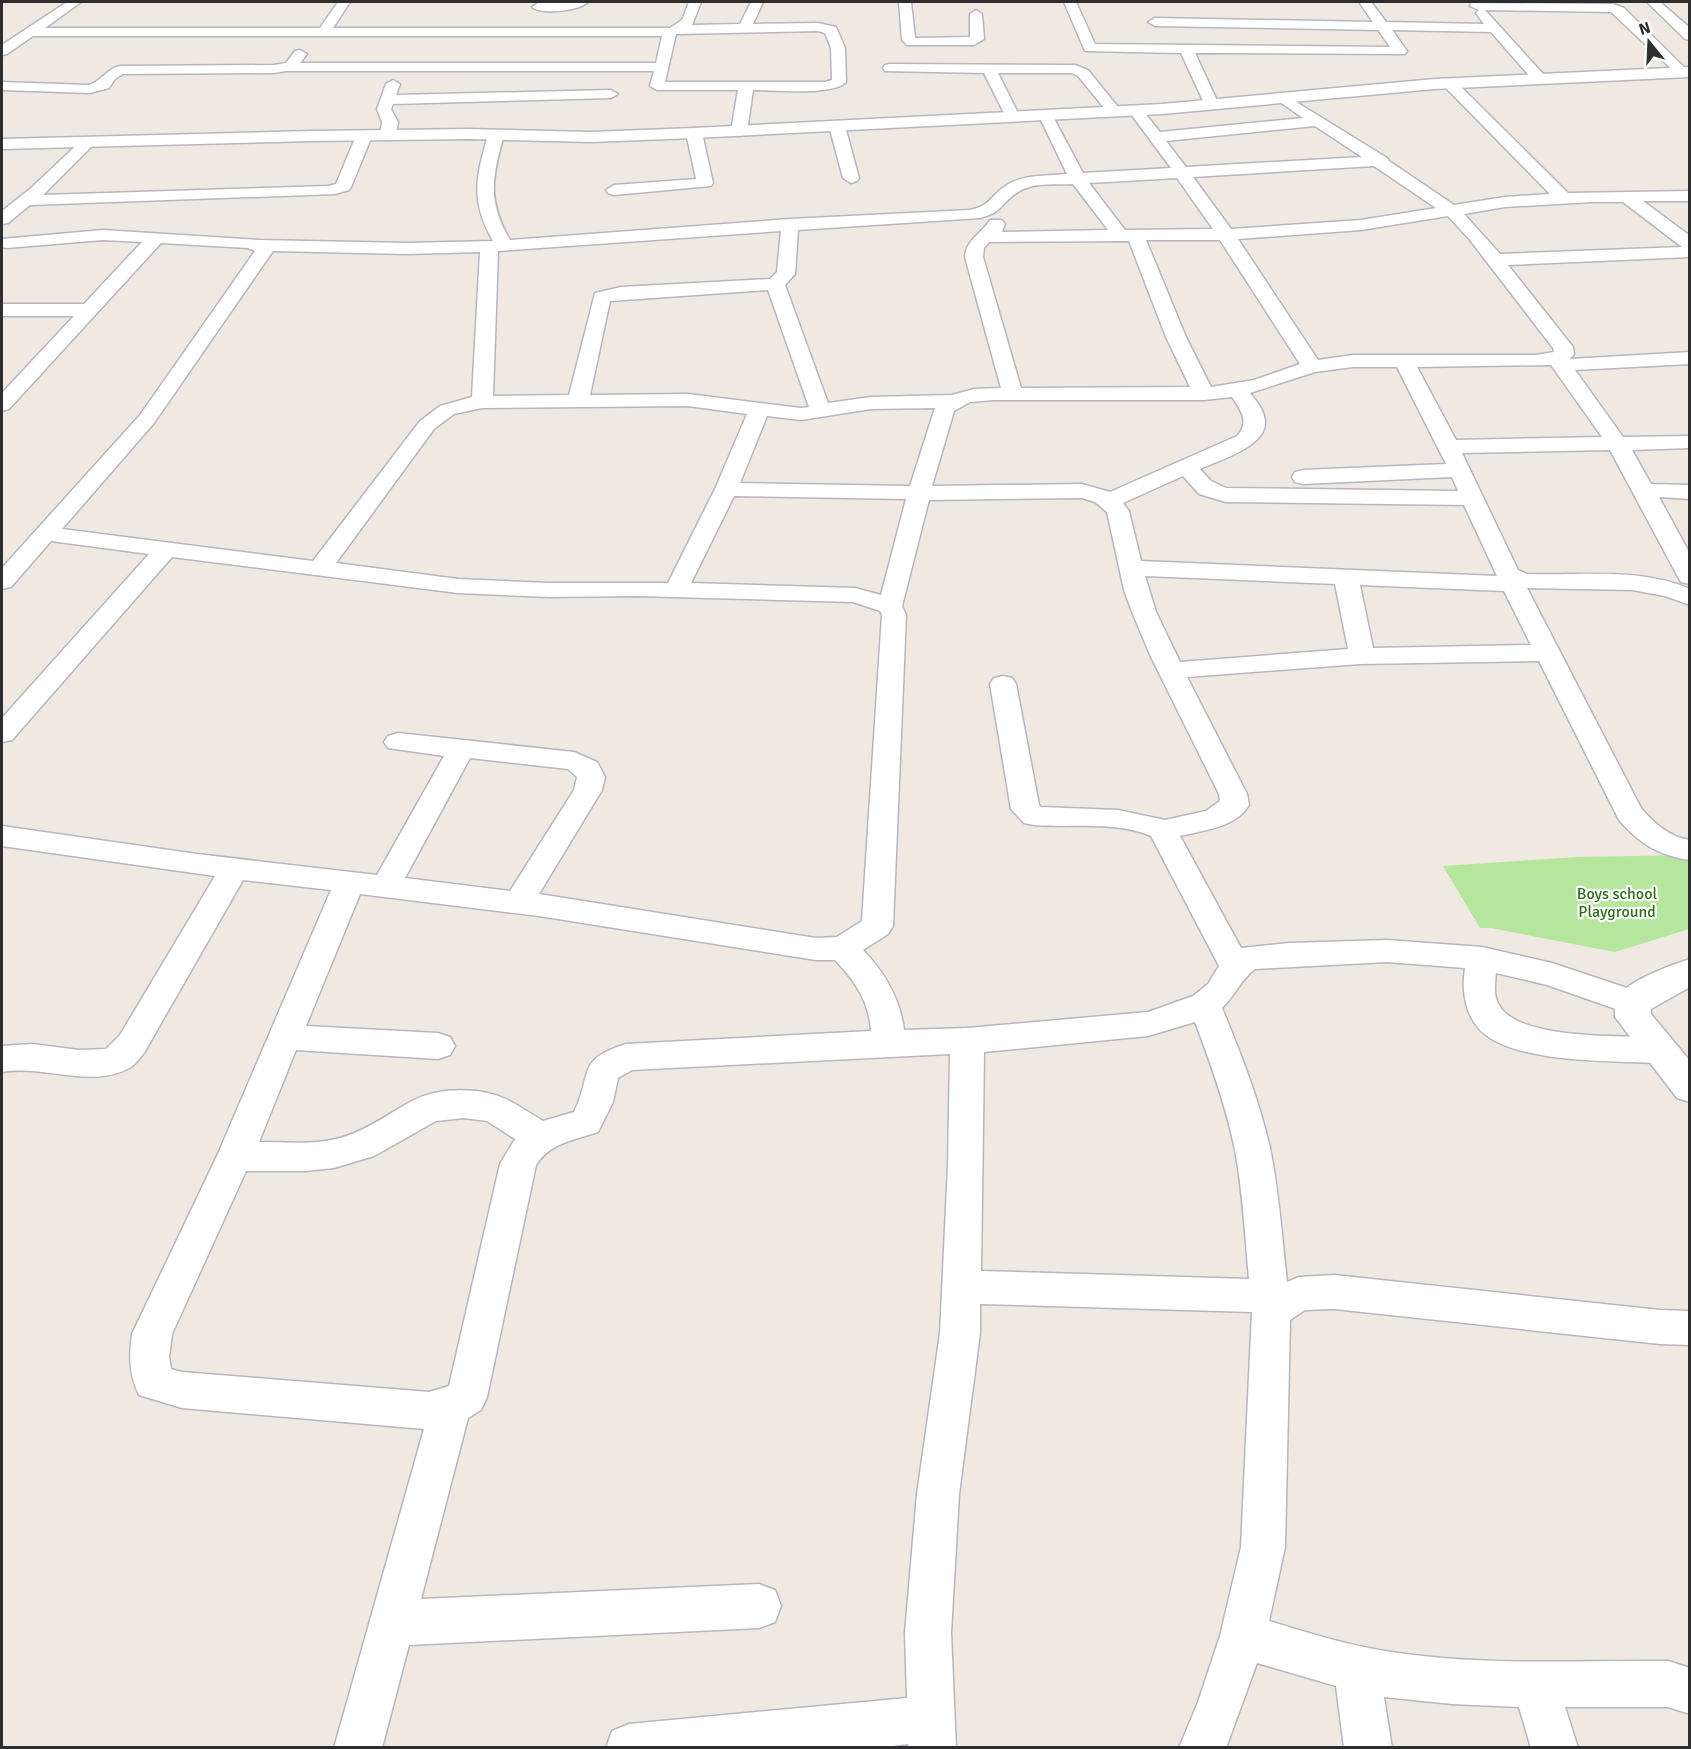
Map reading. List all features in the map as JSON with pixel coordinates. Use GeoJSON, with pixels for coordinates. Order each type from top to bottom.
{"type":"FeatureCollection","features":[{"type":"Feature","properties":{"kind":"street"},"geometry":{"type":"LineString","coordinates":[[2,51],[75,2]]}},
{"type":"Feature","properties":{"kind":"street"},"geometry":{"type":"LineString","coordinates":[[286,68],[293,64],[344,2]]}},
{"type":"Feature","properties":{"kind":"street"},"geometry":{"type":"LineString","coordinates":[[538,7],[574,6],[582,2]]}},
{"type":"Feature","properties":{"kind":"street"},"geometry":{"type":"LineString","coordinates":[[2,39],[26,36],[676,31],[807,27],[831,30],[838,48],[839,82],[826,86],[657,86],[676,31],[688,25],[694,2]]}},
{"type":"Feature","properties":{"kind":"street"},"geometry":{"type":"LineString","coordinates":[[745,28],[757,2]]}},
{"type":"Feature","properties":{"kind":"street"},"geometry":{"type":"LineString","coordinates":[[905,2],[909,40],[912,42],[974,41],[977,39],[976,14]]}},
{"type":"Feature","properties":{"kind":"street"},"geometry":{"type":"LineString","coordinates":[[1070,2],[1090,48],[1400,51],[1365,2]]}},
{"type":"Feature","properties":{"kind":"street"},"geometry":{"type":"LineString","coordinates":[[1653,2],[1689,36]]}},
{"type":"Feature","properties":{"kind":"street"},"geometry":{"type":"LineString","coordinates":[[1474,4],[1609,5],[1619,11],[1681,72],[1689,89]]}},
{"type":"Feature","properties":{"kind":"street"},"geometry":{"type":"LineString","coordinates":[[1474,4],[1539,78]]}},
{"type":"Feature","properties":{"kind":"street"},"geometry":{"type":"LineString","coordinates":[[807,27],[810,10]]}},
{"type":"Feature","properties":{"kind":"street"},"geometry":{"type":"LineString","coordinates":[[1155,22],[1495,28]]}},
{"type":"Feature","properties":{"kind":"street"},"geometry":{"type":"LineString","coordinates":[[1187,50],[1212,105]]}},
{"type":"Feature","properties":{"kind":"street"},"geometry":{"type":"LineString","coordinates":[[2,86],[98,88],[116,72],[128,69],[662,67]]}},
{"type":"Feature","properties":{"kind":"street"},"geometry":{"type":"LineString","coordinates":[[388,135],[390,122],[384,109],[399,68]]}},
{"type":"Feature","properties":{"kind":"street"},"geometry":{"type":"LineString","coordinates":[[890,68],[1075,69],[1083,73],[1115,112]]}},
{"type":"Feature","properties":{"kind":"street"},"geometry":{"type":"LineString","coordinates":[[989,68],[1013,117]]}},
{"type":"Feature","properties":{"kind":"street"},"geometry":{"type":"LineString","coordinates":[[2,144],[388,135],[591,137],[694,133],[1115,112],[1449,83],[1681,72]]}},
{"type":"Feature","properties":{"kind":"street"},"geometry":{"type":"LineString","coordinates":[[1449,83],[1563,198]]}},
{"type":"Feature","properties":{"kind":"street"},"geometry":{"type":"LineString","coordinates":[[740,131],[746,87]]}},
{"type":"Feature","properties":{"kind":"street"},"geometry":{"type":"LineString","coordinates":[[386,100],[611,94]]}},
{"type":"Feature","properties":{"kind":"street"},"geometry":{"type":"LineString","coordinates":[[1285,99],[1381,161],[1452,211],[1563,347],[1564,354],[1559,362]]}},
{"type":"Feature","properties":{"kind":"street"},"geometry":{"type":"LineString","coordinates":[[1135,110],[1228,235],[1312,367]]}},
{"type":"Feature","properties":{"kind":"street"},"geometry":{"type":"LineString","coordinates":[[1046,116],[1077,178],[1127,235],[1204,394]]}},
{"type":"Feature","properties":{"kind":"street"},"geometry":{"type":"LineString","coordinates":[[1156,137],[1319,121]]}},
{"type":"Feature","properties":{"kind":"street"},"geometry":{"type":"LineString","coordinates":[[837,126],[851,178]]}},
{"type":"Feature","properties":{"kind":"street"},"geometry":{"type":"LineString","coordinates":[[614,190],[699,184],[706,181],[694,133]]}},
{"type":"Feature","properties":{"kind":"street"},"geometry":{"type":"LineString","coordinates":[[482,402],[496,246],[485,210],[485,179],[496,135]]}},
{"type":"Feature","properties":{"kind":"street"},"geometry":{"type":"LineString","coordinates":[[27,200],[330,191],[343,187],[364,136]]}},
{"type":"Feature","properties":{"kind":"street"},"geometry":{"type":"LineString","coordinates":[[2,219],[27,200],[88,142]]}},
{"type":"Feature","properties":{"kind":"street"},"geometry":{"type":"LineString","coordinates":[[3,245],[93,235],[260,245],[417,248],[496,246],[790,224],[988,213],[1011,189],[1020,184],[1037,181],[1381,161]]}},
{"type":"Feature","properties":{"kind":"street"},"geometry":{"type":"LineString","coordinates":[[666,234],[659,209],[679,199],[675,186]]}},
{"type":"Feature","properties":{"kind":"street"},"geometry":{"type":"LineString","coordinates":[[1627,196],[1689,245]]}},
{"type":"Feature","properties":{"kind":"street"},"geometry":{"type":"LineString","coordinates":[[985,237],[1228,235],[1361,225],[1505,202],[1563,198],[1689,196]]}},
{"type":"Feature","properties":{"kind":"street"},"geometry":{"type":"LineString","coordinates":[[988,213],[996,226],[994,231],[974,249],[974,257],[1013,394]]}},
{"type":"Feature","properties":{"kind":"street"},"geometry":{"type":"LineString","coordinates":[[578,401],[602,297],[621,293],[775,284],[786,274],[790,224]]}},
{"type":"Feature","properties":{"kind":"street"},"geometry":{"type":"LineString","coordinates":[[2,405],[156,238]]}},
{"type":"Feature","properties":{"kind":"street"},"geometry":{"type":"LineString","coordinates":[[2,582],[147,419],[263,255],[265,249],[260,245]]}},
{"type":"Feature","properties":{"kind":"street"},"geometry":{"type":"LineString","coordinates":[[1494,260],[1689,252]]}},
{"type":"Feature","properties":{"kind":"street"},"geometry":{"type":"LineString","coordinates":[[775,284],[821,412]]}},
{"type":"Feature","properties":{"kind":"street"},"geometry":{"type":"LineString","coordinates":[[2,310],[89,310]]}},
{"type":"Feature","properties":{"kind":"street"},"geometry":{"type":"LineString","coordinates":[[320,568],[427,425],[447,410],[461,405],[482,402],[688,400],[783,413],[821,412],[871,403],[952,401],[969,396],[1204,394],[1238,390],[1312,367],[1353,361],[1559,362],[1689,358]]}},
{"type":"Feature","properties":{"kind":"street"},"geometry":{"type":"LineString","coordinates":[[1404,361],[1449,447],[1511,579],[1629,813],[1644,830],[1682,853]]}},
{"type":"Feature","properties":{"kind":"street"},"geometry":{"type":"LineString","coordinates":[[1559,362],[1616,444],[1644,490],[1689,577]]}},
{"type":"Feature","properties":{"kind":"street"},"geometry":{"type":"LineString","coordinates":[[1111,500],[1192,474],[1245,441],[1253,433],[1254,415],[1238,390]]}},
{"type":"Feature","properties":{"kind":"street"},"geometry":{"type":"LineString","coordinates":[[2,836],[234,869],[350,881],[518,903],[816,950],[843,948],[877,926],[894,615],[890,606],[919,493],[944,409],[952,401]]}},
{"type":"Feature","properties":{"kind":"street"},"geometry":{"type":"LineString","coordinates":[[676,590],[726,489],[759,410]]}},
{"type":"Feature","properties":{"kind":"street"},"geometry":{"type":"LineString","coordinates":[[1449,447],[1689,442]]}},
{"type":"Feature","properties":{"kind":"street"},"geometry":{"type":"LineString","coordinates":[[1192,474],[1460,470]]}},
{"type":"Feature","properties":{"kind":"street"},"geometry":{"type":"LineString","coordinates":[[1192,474],[1210,493],[1226,495],[1472,498]]}},
{"type":"Feature","properties":{"kind":"street"},"geometry":{"type":"LineString","coordinates":[[726,489],[919,493],[1082,491],[1099,494],[1111,500],[1118,511],[1144,612],[1233,794],[1235,805],[1215,818],[1162,830]]}},
{"type":"Feature","properties":{"kind":"street"},"geometry":{"type":"LineString","coordinates":[[1644,490],[1689,492]]}},
{"type":"Feature","properties":{"kind":"street"},"geometry":{"type":"LineString","coordinates":[[47,534],[458,586],[549,590],[676,590],[855,595],[890,606]]}},
{"type":"Feature","properties":{"kind":"street"},"geometry":{"type":"LineString","coordinates":[[2,734],[167,548]]}},
{"type":"Feature","properties":{"kind":"street"},"geometry":{"type":"LineString","coordinates":[[1132,568],[1346,577],[1628,583],[1664,587],[1689,598]]}},
{"type":"Feature","properties":{"kind":"street"},"geometry":{"type":"LineString","coordinates":[[1346,577],[1362,655]]}},
{"type":"Feature","properties":{"kind":"street"},"geometry":{"type":"LineString","coordinates":[[1171,671],[1264,660],[1362,655],[1548,653]]}},
{"type":"Feature","properties":{"kind":"street"},"geometry":{"type":"LineString","coordinates":[[1003,684],[1025,809],[1034,816],[1151,823],[1162,830],[1235,967]]}},
{"type":"Feature","properties":{"kind":"street"},"geometry":{"type":"LineString","coordinates":[[398,742],[574,761],[587,768],[591,777],[588,790],[518,903]]}},
{"type":"Feature","properties":{"kind":"street"},"geometry":{"type":"LineString","coordinates":[[384,887],[461,749]]}},
{"type":"Feature","properties":{"kind":"street"},"geometry":{"type":"LineString","coordinates":[[2,1059],[31,1054],[86,1063],[120,1058],[132,1044],[234,869]]}},
{"type":"Feature","properties":{"kind":"street"},"geometry":{"type":"LineString","coordinates":[[350,881],[235,1156],[152,1334],[149,1357],[153,1382],[182,1390],[429,1411],[451,1407],[467,1397],[518,1164],[526,1147],[540,1137],[586,1122],[596,1102],[603,1071],[626,1058],[889,1043],[967,1041],[1148,1024],[1205,1005],[1219,992],[1235,967],[1247,958],[1289,954],[1388,951],[1482,958],[1541,971],[1633,1003]]}},
{"type":"Feature","properties":{"kind":"street"},"geometry":{"type":"LineString","coordinates":[[843,948],[870,976],[878,991],[885,1008],[889,1043]]}},
{"type":"Feature","properties":{"kind":"street"},"geometry":{"type":"LineString","coordinates":[[1482,958],[1479,998],[1488,1015],[1501,1029],[1521,1038],[1546,1042],[1659,1050]]}},
{"type":"Feature","properties":{"kind":"street"},"geometry":{"type":"LineString","coordinates":[[1633,1003],[1650,991],[1689,972]]}},
{"type":"Feature","properties":{"kind":"street"},"geometry":{"type":"LineString","coordinates":[[1633,1003],[1633,1017],[1689,1088]]}},
{"type":"Feature","properties":{"kind":"street"},"geometry":{"type":"LineString","coordinates":[[1202,1748],[1220,1705],[1243,1636],[1263,1547],[1270,1303],[1257,1171],[1234,1080],[1205,1005]]}},
{"type":"Feature","properties":{"kind":"street"},"geometry":{"type":"LineString","coordinates":[[285,1037],[438,1046]]}},
{"type":"Feature","properties":{"kind":"street"},"geometry":{"type":"LineString","coordinates":[[629,1748],[931,1733],[927,1633],[938,1494],[960,1333],[967,1041]]}},
{"type":"Feature","properties":{"kind":"street"},"geometry":{"type":"LineString","coordinates":[[235,1156],[305,1157],[334,1154],[361,1146],[429,1108],[464,1104],[495,1109],[540,1137]]}},
{"type":"Feature","properties":{"kind":"street"},"geometry":{"type":"LineString","coordinates":[[962,1287],[1270,1303],[1299,1294],[1334,1292],[1660,1327],[1689,1328]]}},
{"type":"Feature","properties":{"kind":"street"},"geometry":{"type":"LineString","coordinates":[[358,1748],[451,1407]]}},
{"type":"Feature","properties":{"kind":"street"},"geometry":{"type":"LineString","coordinates":[[392,1623],[759,1606]]}},
{"type":"Feature","properties":{"kind":"street"},"geometry":{"type":"LineString","coordinates":[[1243,1636],[1357,1669],[1418,1679],[1488,1685],[1668,1684],[1689,1691]]}},
{"type":"Feature","properties":{"kind":"street"},"geometry":{"type":"LineString","coordinates":[[1357,1669],[1368,1748]]}},
{"type":"Feature","properties":{"kind":"street"},"geometry":{"type":"LineString","coordinates":[[1535,1684],[1555,1748]]}},
{"type":"Feature","properties":{"kind":"green space","name":"Boys school Playground"},"geometry":{"type":"Polygon","coordinates":[[[1689,855],[1689,929],[1615,952],[1491,928],[1480,928],[1443,866],[1578,857],[1689,855]]]}}]}
